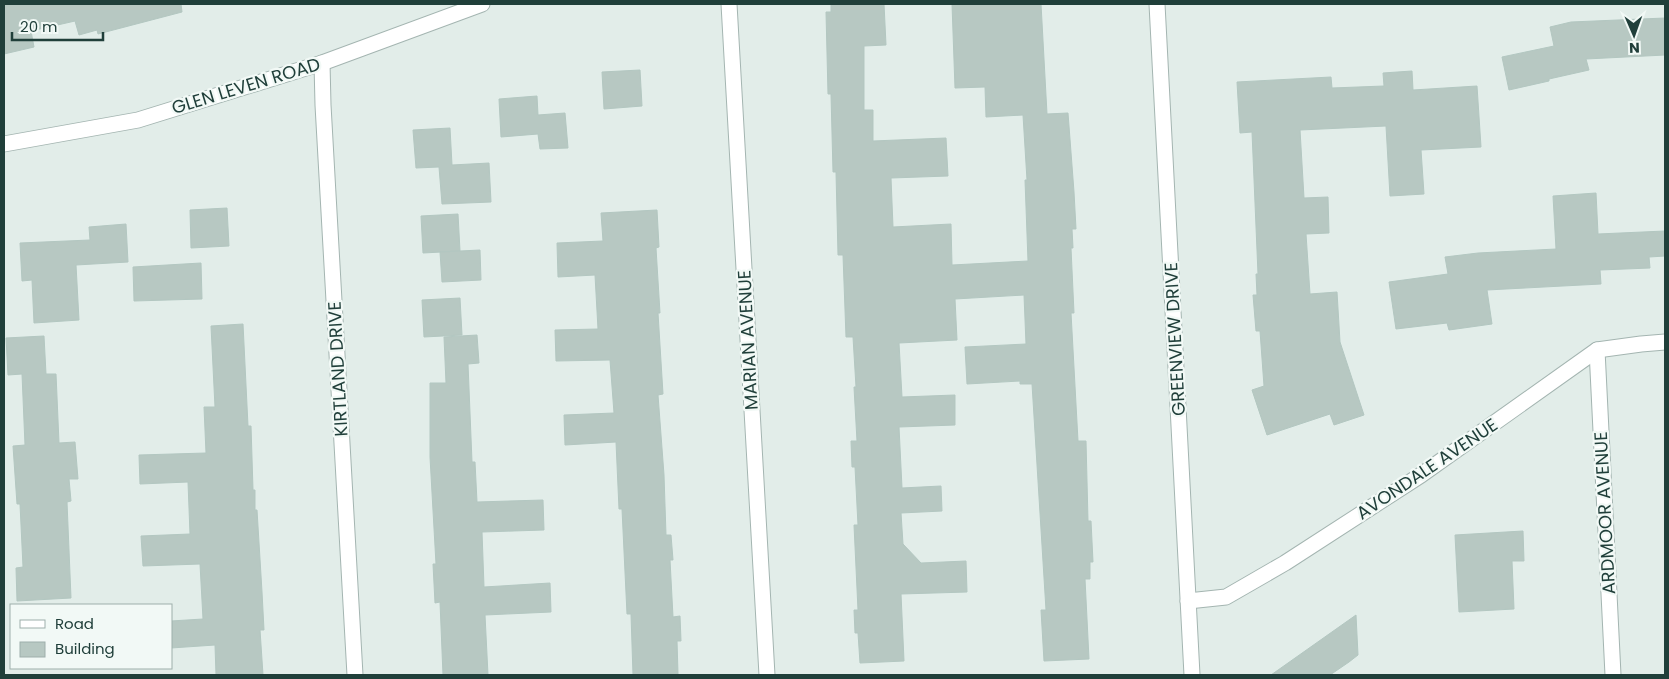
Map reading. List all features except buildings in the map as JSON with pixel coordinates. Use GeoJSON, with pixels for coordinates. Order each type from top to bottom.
{"type":"FeatureCollection","features":[{"type":"Feature","properties":{"kind":"street","name":"GLEN LEVEN ROAD"},"geometry":{"type":"LineString","coordinates":[[4,144],[138,120],[322,63],[425,23],[482,4]]}},
{"type":"Feature","properties":{"kind":"street","name":"MARIAN AVENUE"},"geometry":{"type":"LineString","coordinates":[[729,4],[767,675]]}},
{"type":"Feature","properties":{"kind":"street","name":"GREENVIEW DRIVE"},"geometry":{"type":"LineString","coordinates":[[1158,4],[1192,675]]}},
{"type":"Feature","properties":{"kind":"street","name":"KIRTLAND DRIVE"},"geometry":{"type":"LineString","coordinates":[[322,63],[355,675]]}},
{"type":"Feature","properties":{"kind":"street","name":"AVONDALE AVENUE"},"geometry":{"type":"LineString","coordinates":[[1188,601],[1226,597],[1285,563],[1421,475],[1597,350],[1665,342]]}},
{"type":"Feature","properties":{"kind":"street","name":"ARDMOOR AVENUE"},"geometry":{"type":"LineString","coordinates":[[1597,350],[1613,675]]}}]}
